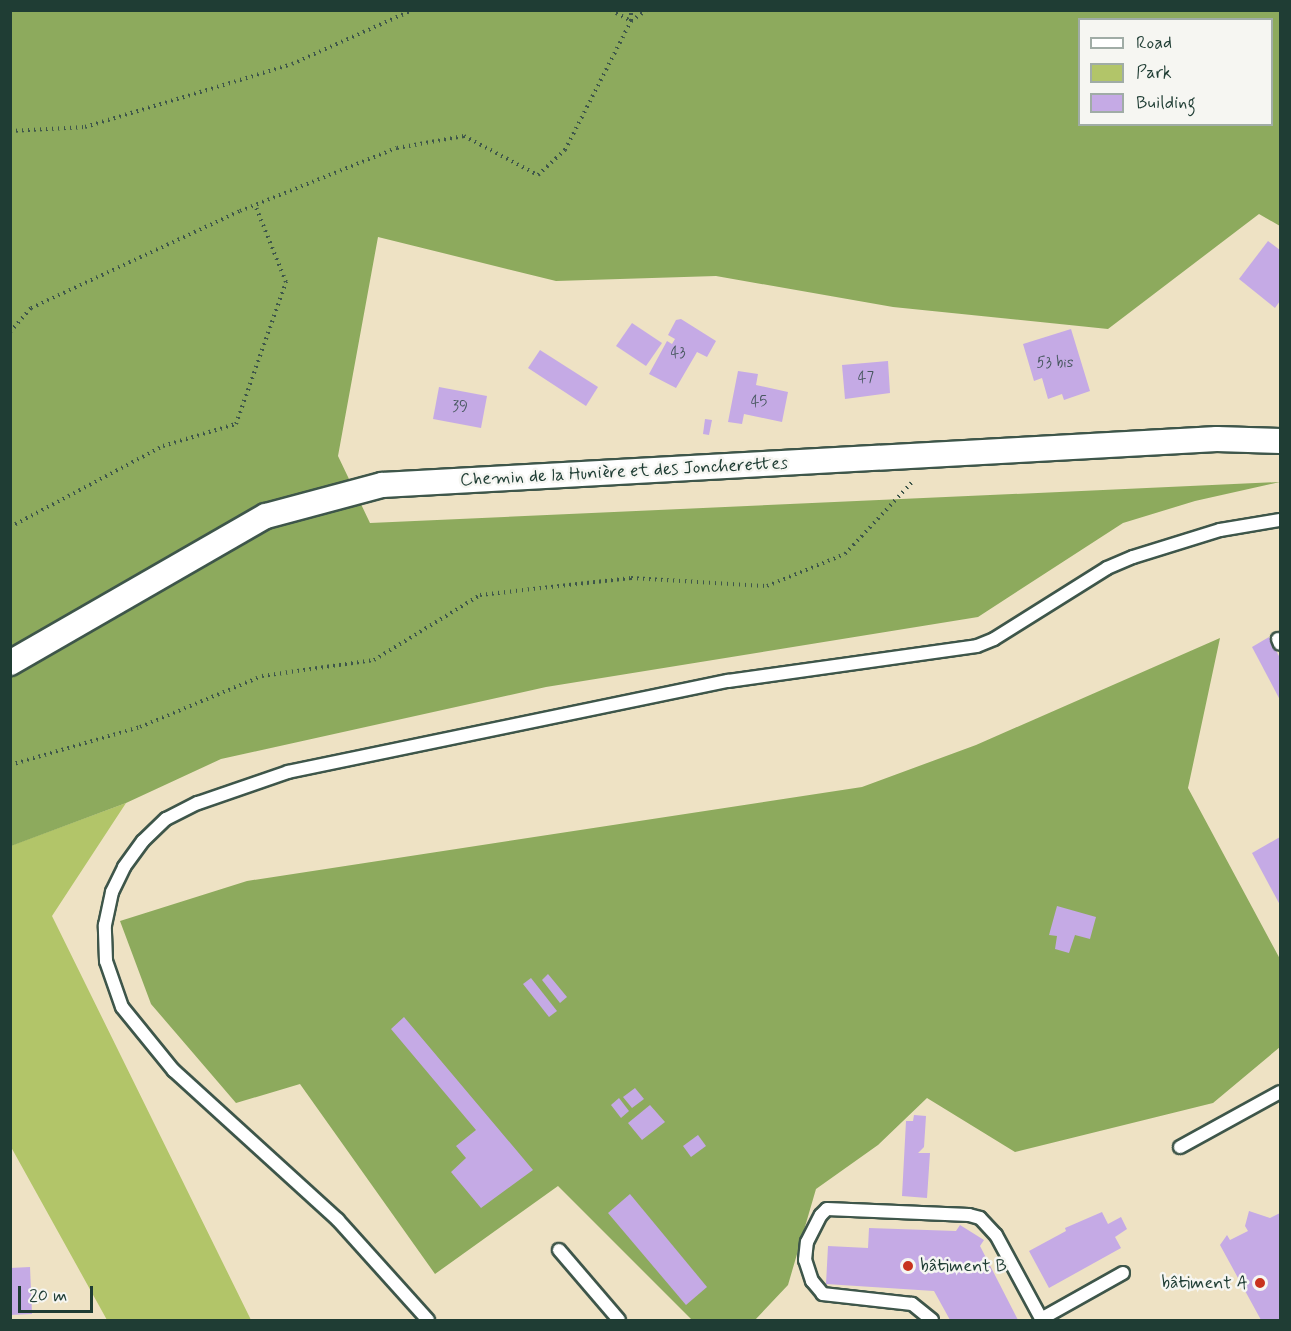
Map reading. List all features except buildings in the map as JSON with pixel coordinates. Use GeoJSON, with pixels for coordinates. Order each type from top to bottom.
{"type":"FeatureCollection","features":[{"type":"Feature","properties":{"kind":"street","name":"Chemin de la Hunière et des Joncherettes"},"geometry":{"type":"LineString","coordinates":[[10,663],[266,516],[382,485],[1217,439],[1281,441]]}},
{"type":"Feature","properties":{"kind":"lane"},"geometry":{"type":"LineString","coordinates":[[428,1320],[338,1220],[174,1071],[122,1007],[106,961],[105,925],[120,875],[143,841],[166,819],[198,803],[288,772],[728,681],[977,646],[994,639],[1107,568],[1133,557],[1220,530],[1281,520]]}},
{"type":"Feature","properties":{"kind":"lane"},"geometry":{"type":"LineString","coordinates":[[1180,1147],[1281,1092]]}},
{"type":"Feature","properties":{"kind":"lane"},"geometry":{"type":"LineString","coordinates":[[932,1320],[912,1304],[823,1294],[812,1281],[806,1260],[807,1242],[821,1215],[827,1209],[969,1215],[980,1218],[996,1235],[1042,1320],[1123,1273]]}},
{"type":"Feature","properties":{"kind":"lane"},"geometry":{"type":"LineString","coordinates":[[559,1250],[619,1320]]}},
{"type":"Feature","properties":{"kind":"path"},"geometry":{"type":"LineString","coordinates":[[10,131],[85,127],[292,64],[413,10]]}},
{"type":"Feature","properties":{"kind":"path"},"geometry":{"type":"LineString","coordinates":[[611,10],[632,21]]}},
{"type":"Feature","properties":{"kind":"path"},"geometry":{"type":"LineString","coordinates":[[631,10],[632,21]]}},
{"type":"Feature","properties":{"kind":"path"},"geometry":{"type":"LineString","coordinates":[[10,332],[31,308],[255,205],[397,148],[465,136],[538,175],[565,150],[632,21],[647,10]]}},
{"type":"Feature","properties":{"kind":"path"},"geometry":{"type":"LineString","coordinates":[[10,527],[163,446],[236,424],[286,282],[255,205]]}},
{"type":"Feature","properties":{"kind":"path"},"geometry":{"type":"LineString","coordinates":[[10,765],[140,727],[262,676],[374,660],[480,595],[631,578],[767,586],[845,554],[915,480]]}},
{"type":"Feature","properties":{"kind":"green space"},"geometry":{"type":"Polygon","coordinates":[[[11,11],[1280,11],[1280,226],[1259,214],[1108,329],[893,307],[716,276],[556,281],[378,237],[338,456],[370,523],[1280,482],[1195,501],[1123,523],[978,617],[546,687],[221,759],[126,803],[11,846],[11,11]]]}},
{"type":"Feature","properties":{"kind":"green space"},"geometry":{"type":"Polygon","coordinates":[[[1220,638],[1188,788],[1280,959],[1280,1047],[1213,1103],[1015,1152],[927,1098],[878,1145],[816,1189],[788,1285],[755,1320],[692,1320],[558,1186],[435,1274],[300,1084],[236,1103],[151,1004],[120,921],[247,881],[862,787],[976,745],[1220,638]]]}},
{"type":"Feature","properties":{"kind":"green space"},"geometry":{"type":"Polygon","coordinates":[[[126,803],[52,916],[251,1320],[107,1320],[11,1147],[10,846],[126,803]]]}},
{"type":"Feature","properties":{"kind":"place","name":"bâtiment B"},"geometry":{"type":"Point","coordinates":[908,1266]}},
{"type":"Feature","properties":{"kind":"place","name":"bâtiment A"},"geometry":{"type":"Point","coordinates":[1260,1283]}}]}
